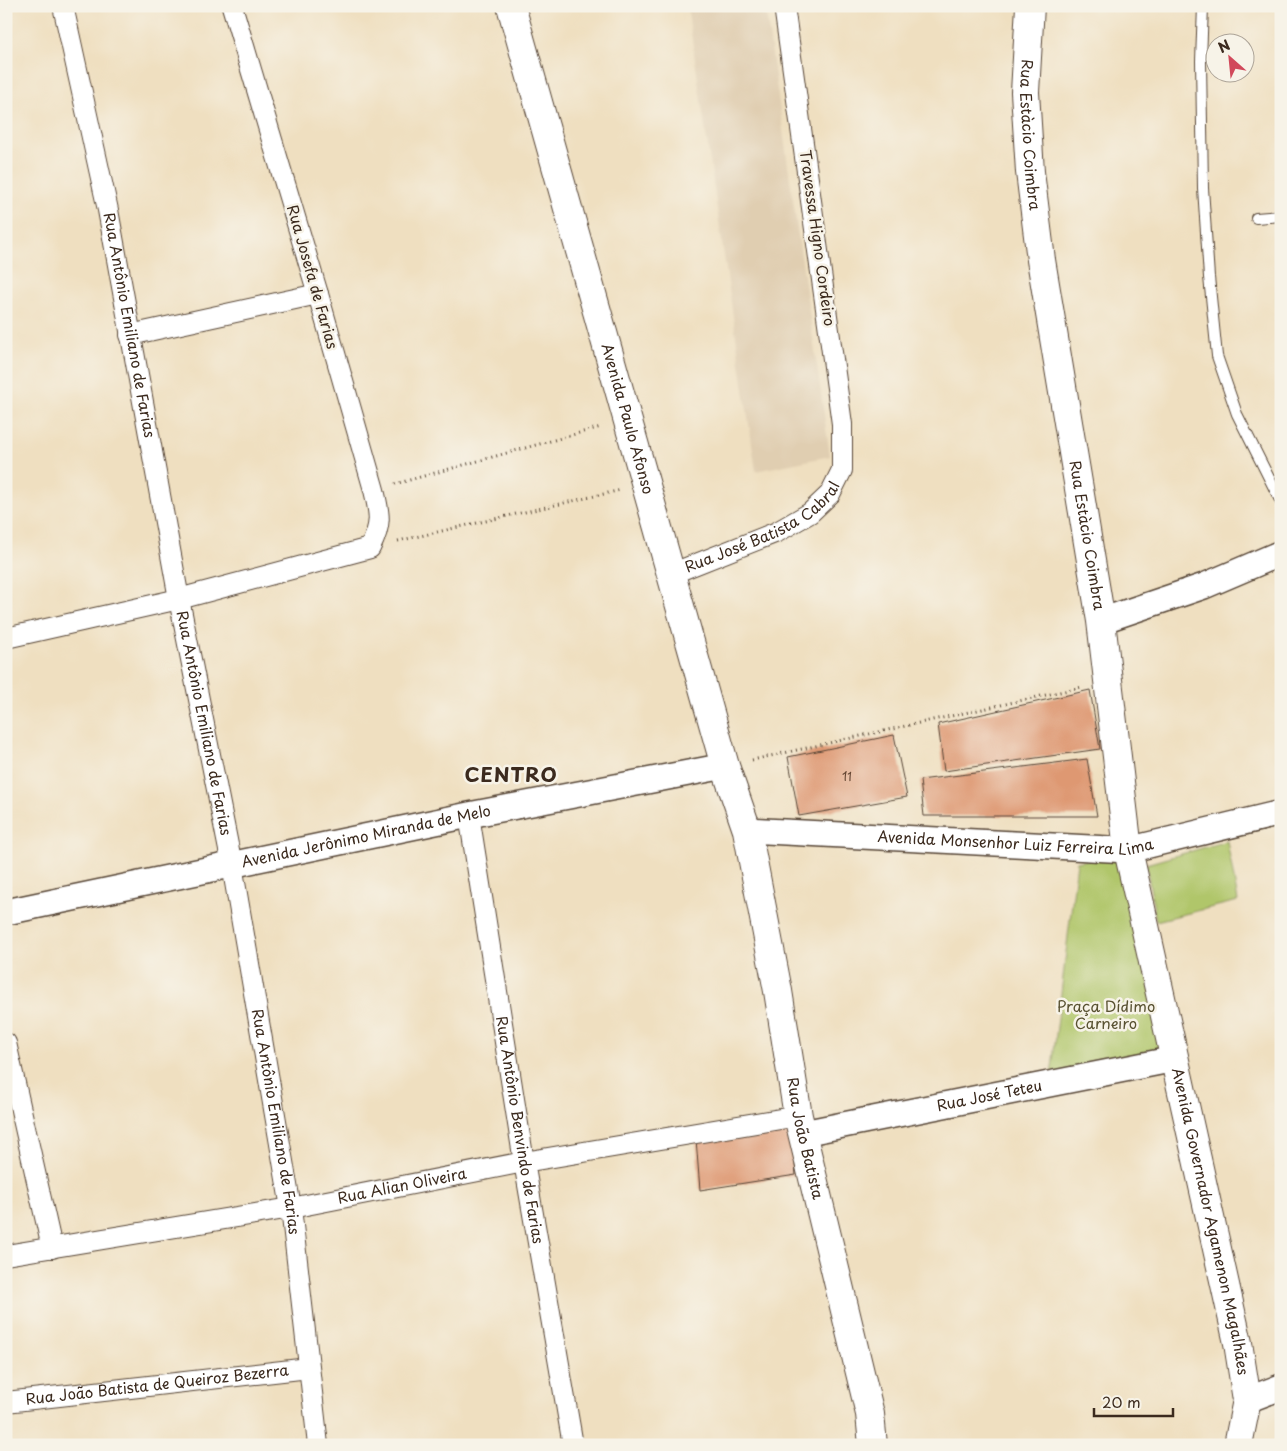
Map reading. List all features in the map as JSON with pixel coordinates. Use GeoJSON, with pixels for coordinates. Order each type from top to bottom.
{"type":"FeatureCollection","features":[{"type":"Feature","properties":{"kind":"main road","name":"Avenida Paulo Afonso"},"geometry":{"type":"LineString","coordinates":[[511,6],[725,766],[747,830]]}},
{"type":"Feature","properties":{"kind":"main road","name":"Rua Estàcio Coimbra"},"geometry":{"type":"LineString","coordinates":[[1030,6],[1025,92],[1030,172],[1041,260],[1100,621],[1128,850],[1176,1059]]}},
{"type":"Feature","properties":{"kind":"main road","name":"Rua João Batista"},"geometry":{"type":"LineString","coordinates":[[747,830],[778,992],[800,1124],[870,1414],[873,1445]]}},
{"type":"Feature","properties":{"kind":"main road","name":"Avenida Governador Agamenon Magalhães"},"geometry":{"type":"LineString","coordinates":[[1176,1059],[1238,1343],[1247,1400],[1238,1445]]}},
{"type":"Feature","properties":{"kind":"street","name":"Rua Antônio Emiliano de Farias"},"geometry":{"type":"LineString","coordinates":[[63,6],[108,210],[179,599],[232,865],[291,1208],[318,1445]]}},
{"type":"Feature","properties":{"kind":"street","name":"Rua Josefa de Farias"},"geometry":{"type":"LineString","coordinates":[[232,6],[374,490],[379,512],[379,531],[370,548]]}},
{"type":"Feature","properties":{"kind":"street","name":"Travessa Higno Cordeiro"},"geometry":{"type":"LineString","coordinates":[[784,6],[842,424],[842,470]]}},
{"type":"Feature","properties":{"kind":"street"},"geometry":{"type":"LineString","coordinates":[[130,335],[318,294]]}},
{"type":"Feature","properties":{"kind":"street","name":"Rua José Batista Cabral"},"geometry":{"type":"LineString","coordinates":[[671,574],[777,532],[810,513],[830,494],[842,470]]}},
{"type":"Feature","properties":{"kind":"street"},"geometry":{"type":"LineString","coordinates":[[6,638],[179,599],[370,548]]}},
{"type":"Feature","properties":{"kind":"street"},"geometry":{"type":"LineString","coordinates":[[1100,621],[1204,586],[1281,553]]}},
{"type":"Feature","properties":{"kind":"street","name":"Avenida Jerônimo Miranda de Melo"},"geometry":{"type":"LineString","coordinates":[[6,912],[469,815],[725,766]]}},
{"type":"Feature","properties":{"kind":"street","name":"Avenida Monsenhor Luiz Ferreira Lima"},"geometry":{"type":"LineString","coordinates":[[747,830],[1128,850],[1281,813]]}},
{"type":"Feature","properties":{"kind":"street","name":"Rua Antônio Benvindo de Farias"},"geometry":{"type":"LineString","coordinates":[[469,815],[524,1162],[574,1445]]}},
{"type":"Feature","properties":{"kind":"street"},"geometry":{"type":"LineString","coordinates":[[6,1043],[52,1248]]}},
{"type":"Feature","properties":{"kind":"street","name":"Rua José Teteu"},"geometry":{"type":"LineString","coordinates":[[800,1124],[1176,1059]]}},
{"type":"Feature","properties":{"kind":"street","name":"Rua Alian Oliveira"},"geometry":{"type":"LineString","coordinates":[[6,1255],[291,1208],[524,1162],[800,1124]]}},
{"type":"Feature","properties":{"kind":"street","name":"Rua João Batista de Queiroz Bezerra"},"geometry":{"type":"LineString","coordinates":[[6,1402],[309,1368]]}},
{"type":"Feature","properties":{"kind":"street"},"geometry":{"type":"LineString","coordinates":[[1247,1400],[1281,1387]]}},
{"type":"Feature","properties":{"kind":"lane"},"geometry":{"type":"LineString","coordinates":[[1203,6],[1201,62],[1203,188],[1217,356],[1238,414],[1281,502]]}},
{"type":"Feature","properties":{"kind":"lane"},"geometry":{"type":"LineString","coordinates":[[1256,218],[1281,216]]}},
{"type":"Feature","properties":{"kind":"path"},"geometry":{"type":"LineString","coordinates":[[374,490],[629,420]]}},
{"type":"Feature","properties":{"kind":"path"},"geometry":{"type":"LineString","coordinates":[[370,548],[646,484]]}},
{"type":"Feature","properties":{"kind":"path"},"geometry":{"type":"LineString","coordinates":[[725,766],[1107,681]]}},
{"type":"Feature","properties":{"kind":"shaded area"},"geometry":{"type":"Polygon","coordinates":[[[687,6],[765,6],[830,456],[756,471],[687,6]]]}},
{"type":"Feature","properties":{"kind":"green space"},"geometry":{"type":"Polygon","coordinates":[[[1227,841],[1238,901],[1156,921],[1146,864],[1227,841]]]}},
{"type":"Feature","properties":{"kind":"green space","name":"Praça Dídimo Carneiro"},"geometry":{"type":"Polygon","coordinates":[[[1123,852],[1163,1054],[1051,1076],[1077,862],[1123,852]]]}},
{"type":"Feature","properties":{"kind":"building"},"geometry":{"type":"Polygon","coordinates":[[[1090,690],[1100,749],[944,771],[938,724],[1090,690]]]}},
{"type":"Feature","properties":{"kind":"building"},"geometry":{"type":"Polygon","coordinates":[[[894,735],[907,797],[799,816],[788,757],[894,735]]]}},
{"type":"Feature","properties":{"kind":"building"},"geometry":{"type":"Polygon","coordinates":[[[1087,759],[1097,816],[924,816],[920,780],[1087,759]]]}},
{"type":"Feature","properties":{"kind":"building"},"geometry":{"type":"Polygon","coordinates":[[[791,1122],[796,1175],[700,1190],[696,1139],[791,1122]]]}},
{"type":"Feature","properties":{"kind":"district","name":"CENTRO"},"geometry":{"type":"Point","coordinates":[511,775]}}]}
